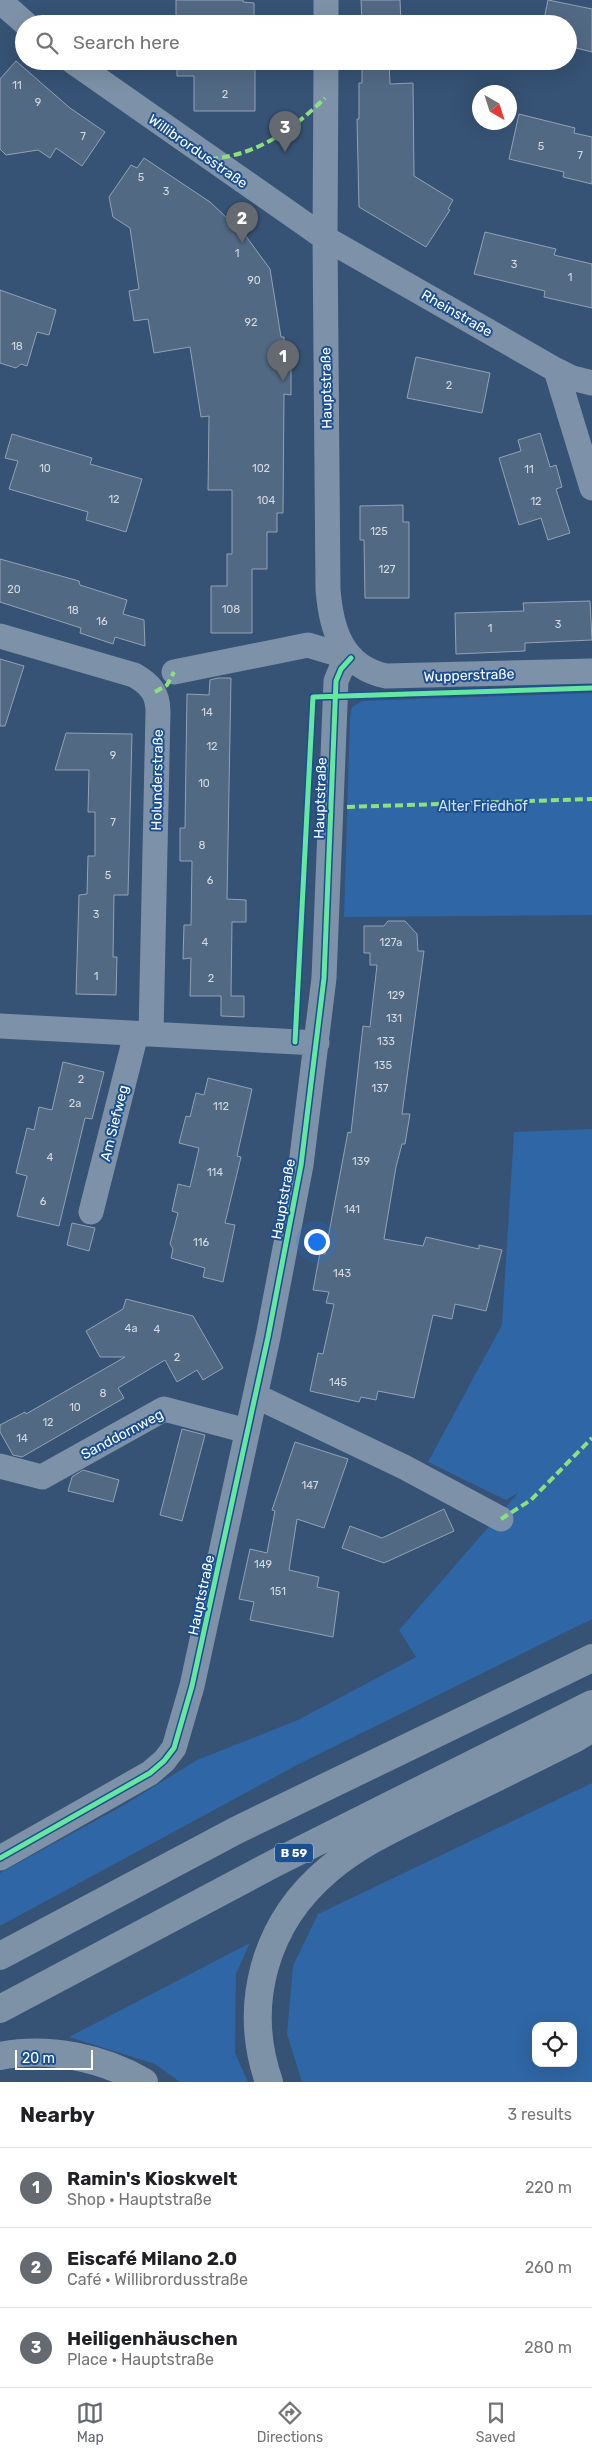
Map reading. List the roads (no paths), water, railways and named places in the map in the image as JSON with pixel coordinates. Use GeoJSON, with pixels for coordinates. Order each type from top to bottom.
{"type":"FeatureCollection","features":[{"type":"Feature","properties":{"kind":"highway"},"geometry":{"type":"LineString","coordinates":[[0,1956],[238,1830],[592,1658]]}},
{"type":"Feature","properties":{"kind":"highway","name":"B 59"},"geometry":{"type":"LineString","coordinates":[[0,2010],[283,1858],[592,1704]]}},
{"type":"Feature","properties":{"kind":"highway"},"geometry":{"type":"LineString","coordinates":[[270,2082],[260,2041],[258,2012],[260,1985],[273,1939],[300,1897],[328,1870],[350,1854],[429,1810],[576,1738],[592,1728]]}},
{"type":"Feature","properties":{"kind":"highway"},"geometry":{"type":"LineString","coordinates":[[0,2056],[34,2053],[77,2057],[120,2070],[144,2082]]}},
{"type":"Feature","properties":{"kind":"street"},"geometry":{"type":"LineString","coordinates":[[326,0],[326,15]]}},
{"type":"Feature","properties":{"kind":"street"},"geometry":{"type":"LineString","coordinates":[[0,1],[16,15]]}},
{"type":"Feature","properties":{"kind":"street","name":"Willibrordusstraße"},"geometry":{"type":"LineString","coordinates":[[85,70],[324,238]]}},
{"type":"Feature","properties":{"kind":"street","name":"Hauptstraße"},"geometry":{"type":"LineString","coordinates":[[0,1858],[150,1773],[170,1755],[177,1739],[201,1646],[282,1273],[299,1175],[317,1043],[326,949],[334,696],[337,677],[345,663],[351,658],[334,628],[328,589],[324,238],[326,70]]}},
{"type":"Feature","properties":{"kind":"street","name":"Rheinstraße"},"geometry":{"type":"LineString","coordinates":[[324,238],[556,370],[572,378],[592,383]]}},
{"type":"Feature","properties":{"kind":"street"},"geometry":{"type":"LineString","coordinates":[[556,370],[592,488]]}},
{"type":"Feature","properties":{"kind":"street","name":"Holunderstraße"},"geometry":{"type":"LineString","coordinates":[[0,636],[134,675],[151,687],[156,696],[158,712],[144,1034]]}},
{"type":"Feature","properties":{"kind":"street"},"geometry":{"type":"LineString","coordinates":[[174,672],[308,645],[351,658]]}},
{"type":"Feature","properties":{"kind":"street","name":"Wupperstraße"},"geometry":{"type":"LineString","coordinates":[[351,658],[374,674],[392,677],[592,671]]}},
{"type":"Feature","properties":{"kind":"street"},"geometry":{"type":"LineString","coordinates":[[0,1026],[317,1043]]}},
{"type":"Feature","properties":{"kind":"street","name":"Am Siefweg"},"geometry":{"type":"LineString","coordinates":[[92,1212],[144,1034]]}},
{"type":"Feature","properties":{"kind":"street"},"geometry":{"type":"LineString","coordinates":[[256,1396],[404,1467],[501,1519]]}},
{"type":"Feature","properties":{"kind":"street","name":"Sanddornweg"},"geometry":{"type":"LineString","coordinates":[[0,1466],[42,1477],[164,1409],[248,1431]]}},
{"type":"Feature","properties":{"kind":"place","name":"Heiligenhäuschen"},"geometry":{"type":"Point","coordinates":[285,152]}},
{"type":"Feature","properties":{"kind":"place","name":"Eiscafé Milano 2.0"},"geometry":{"type":"Point","coordinates":[242,243]}},
{"type":"Feature","properties":{"kind":"place","name":"Ramin's Kioskwelt"},"geometry":{"type":"Point","coordinates":[283,381]}},
{"type":"Feature","properties":{"kind":"park label","name":"Alter Friedhof"},"geometry":{"type":"Point","coordinates":[483,806]}}]}
